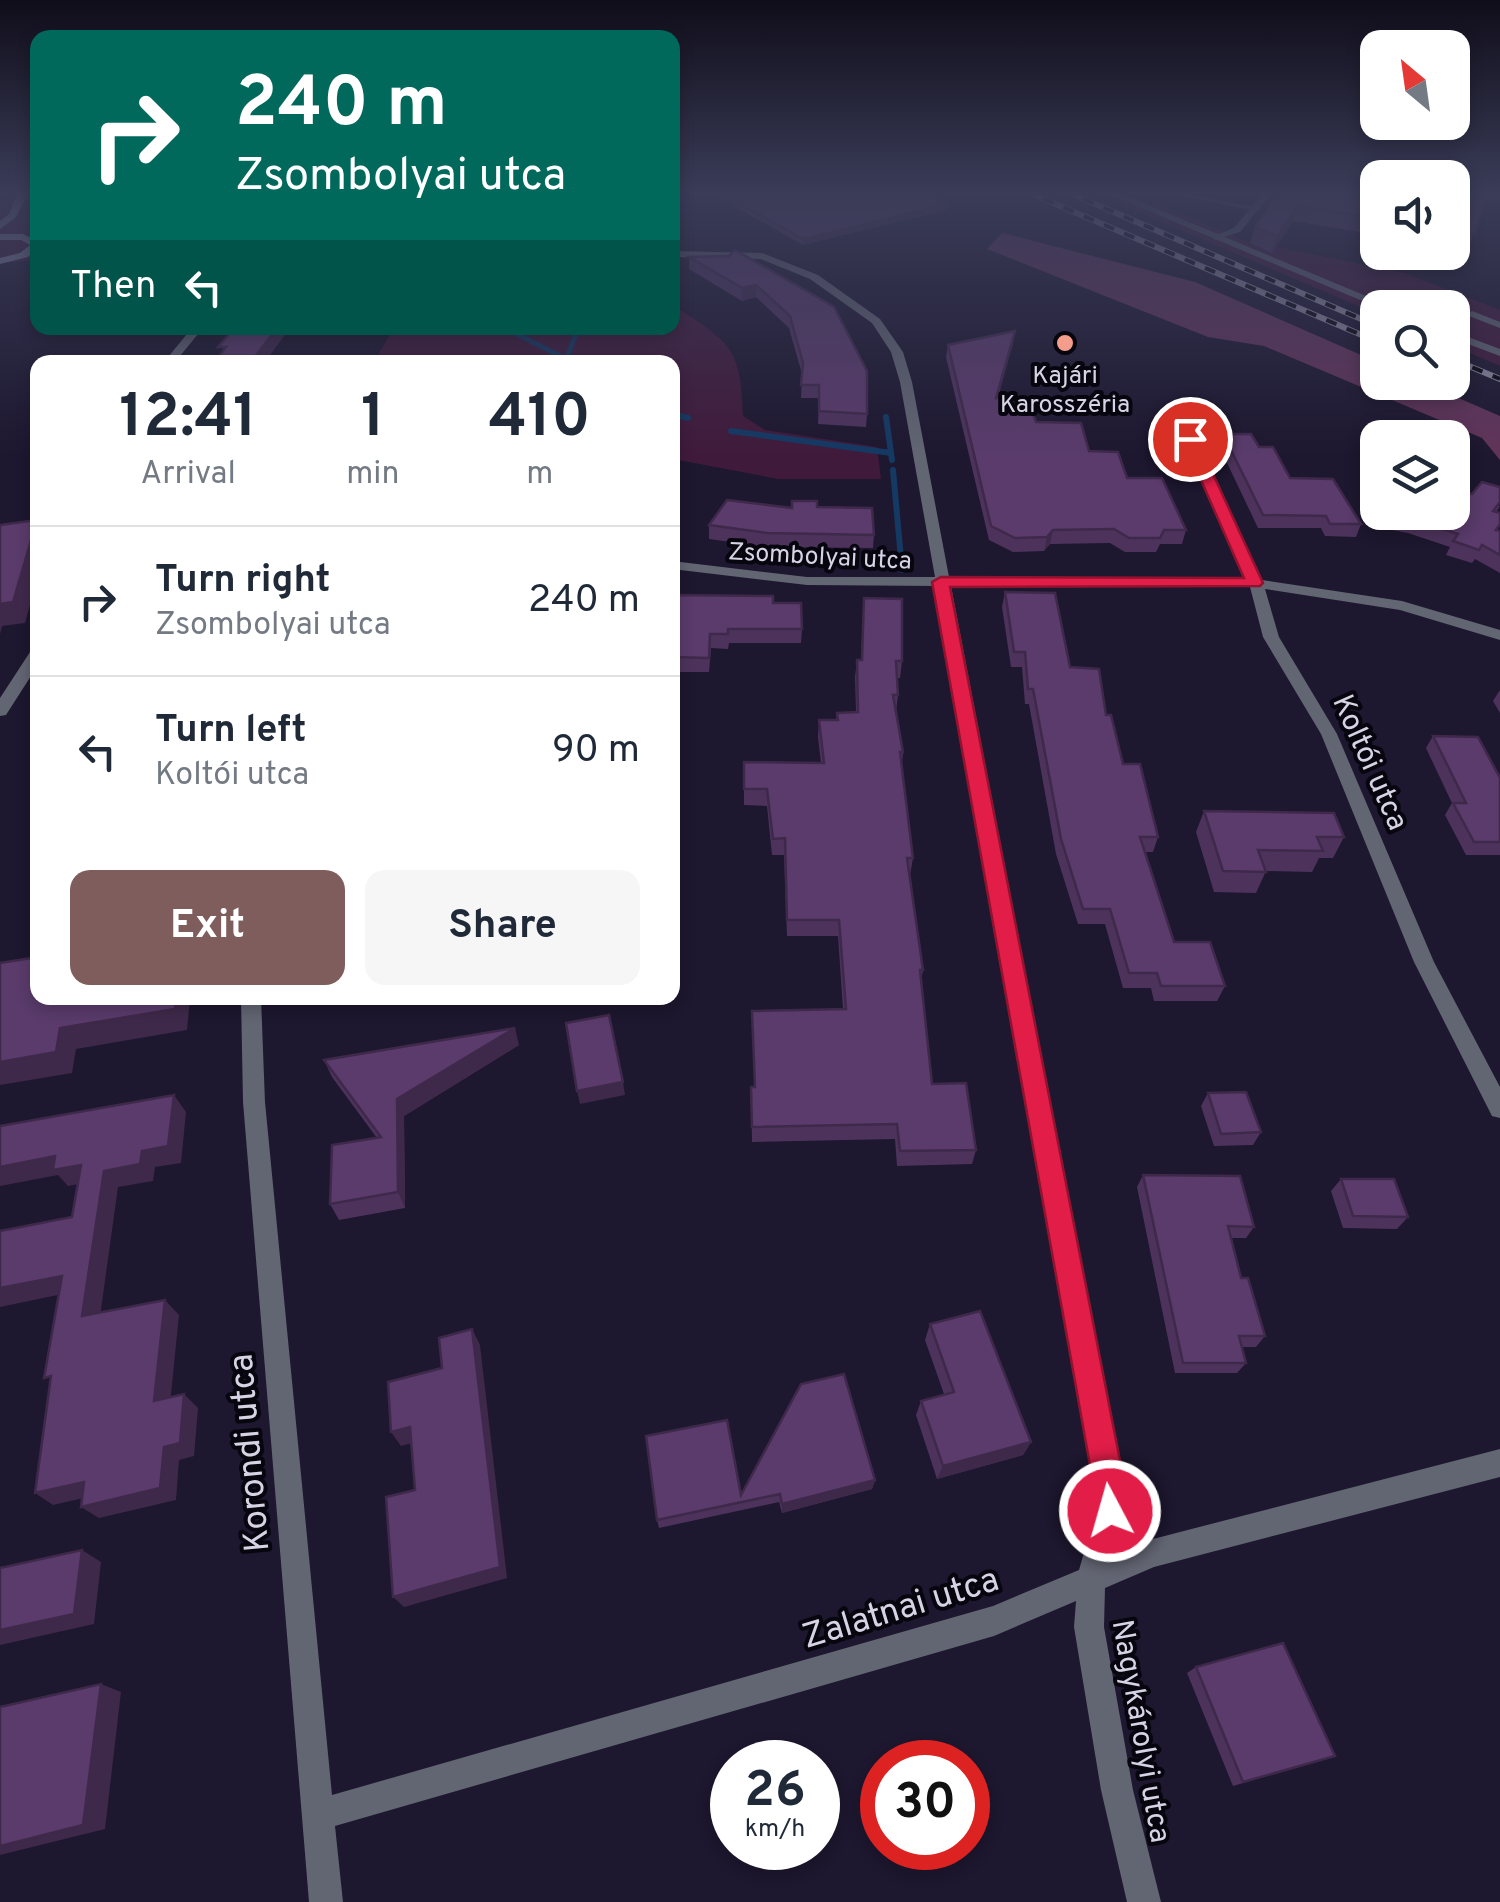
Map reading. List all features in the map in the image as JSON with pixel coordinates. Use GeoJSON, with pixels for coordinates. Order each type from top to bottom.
{"type":"FeatureCollection","features":[{"type":"Feature","properties":{"kind":"street","name":"Nagykárolyi utca"},"geometry":{"type":"LineString","coordinates":[[818,279],[876,321],[897,352],[906,382],[1107,1471],[1110,1511],[1092,1580],[1089,1626],[1117,1790],[1144,1902]]}},
{"type":"Feature","properties":{"kind":"street"},"geometry":{"type":"LineString","coordinates":[[1318,279],[1360,296]]}},
{"type":"Feature","properties":{"kind":"street"},"geometry":{"type":"LineString","coordinates":[[174,355],[191,335]]}},
{"type":"Feature","properties":{"kind":"street"},"geometry":{"type":"LineString","coordinates":[[1470,341],[1498,351]]}},
{"type":"Feature","properties":{"kind":"street","name":"Koltói utca"},"geometry":{"type":"LineString","coordinates":[[1190,439],[1254,583],[1272,637],[1329,734],[1424,962],[1500,1109]]}},
{"type":"Feature","properties":{"kind":"street","name":"Zsombolyai utca"},"geometry":{"type":"LineString","coordinates":[[680,566],[806,581],[1254,583],[1402,606],[1500,635]]}},
{"type":"Feature","properties":{"kind":"street"},"geometry":{"type":"LineString","coordinates":[[0,711],[30,664]]}},
{"type":"Feature","properties":{"kind":"street","name":"Korondi utca"},"geometry":{"type":"LineString","coordinates":[[251,1005],[254,1102],[326,1902]]}},
{"type":"Feature","properties":{"kind":"street","name":"Zalatnai utca"},"geometry":{"type":"LineString","coordinates":[[319,1815],[994,1621],[1154,1552],[1500,1463]]}},
{"type":"Feature","properties":{"kind":"lane"},"geometry":{"type":"LineString","coordinates":[[1472,314],[1500,326]]}},
{"type":"Feature","properties":{"kind":"shaded area"},"geometry":{"type":"Polygon","coordinates":[[[1062,279],[1195,282],[1360,355],[1360,387],[1264,346],[1208,337],[1062,279]]]}},
{"type":"Feature","properties":{"kind":"shaded area"},"geometry":{"type":"Polygon","coordinates":[[[1295,279],[1420,279],[1449,290],[1360,290],[1360,307],[1295,279]]]}},
{"type":"Feature","properties":{"kind":"shaded area"},"geometry":{"type":"Polygon","coordinates":[[[1470,298],[1500,310],[1500,366],[1470,353],[1470,298]]]}},
{"type":"Feature","properties":{"kind":"shaded area"},"geometry":{"type":"Polygon","coordinates":[[[680,310],[729,348],[739,374],[743,416],[765,430],[877,447],[881,479],[778,479],[680,460],[680,355],[378,355],[390,335],[680,335],[680,310]]]}},
{"type":"Feature","properties":{"kind":"shaded area"},"geometry":{"type":"Polygon","coordinates":[[[1392,400],[1463,400],[1500,416],[1500,460],[1482,438],[1470,433],[1470,420],[1439,420],[1392,400]]]}},
{"type":"Feature","properties":{"kind":"building"},"geometry":{"type":"Polygon","coordinates":[[[726,279],[785,279],[834,307],[867,371],[867,414],[819,411],[819,385],[801,385],[803,363],[790,316],[756,285],[742,288],[726,279]]]}},
{"type":"Feature","properties":{"kind":"building"},"geometry":{"type":"Polygon","coordinates":[[[1015,331],[996,398],[1027,398],[1036,422],[1081,423],[1089,451],[1118,452],[1127,478],[1162,478],[1186,530],[1164,530],[1160,538],[1129,538],[1114,529],[1053,530],[1047,537],[1015,538],[991,526],[948,345],[1015,331]]]}},
{"type":"Feature","properties":{"kind":"building"},"geometry":{"type":"Polygon","coordinates":[[[228,335],[272,335],[256,355],[220,355],[226,347],[218,347],[228,335]]]}},
{"type":"Feature","properties":{"kind":"building"},"geometry":{"type":"Polygon","coordinates":[[[1223,434],[1251,434],[1259,447],[1273,447],[1290,478],[1333,479],[1360,524],[1330,524],[1326,516],[1263,515],[1223,434]]]}},
{"type":"Feature","properties":{"kind":"building"},"geometry":{"type":"Polygon","coordinates":[[[1482,482],[1500,487],[1500,502],[1493,511],[1500,513],[1496,530],[1500,531],[1500,555],[1482,545],[1479,550],[1453,541],[1458,534],[1446,530],[1470,530],[1472,494],[1482,482]]]}},
{"type":"Feature","properties":{"kind":"building"},"geometry":{"type":"Polygon","coordinates":[[[727,500],[792,508],[792,501],[817,501],[817,507],[872,508],[874,535],[767,533],[709,525],[727,500]]]}},
{"type":"Feature","properties":{"kind":"building"},"geometry":{"type":"Polygon","coordinates":[[[30,521],[30,544],[13,602],[0,604],[0,525],[30,521]]]}},
{"type":"Feature","properties":{"kind":"building"},"geometry":{"type":"Polygon","coordinates":[[[1005,592],[1055,593],[1070,667],[1099,669],[1106,715],[1111,715],[1123,764],[1140,764],[1158,837],[1140,837],[1174,942],[1210,942],[1225,986],[1161,986],[1157,973],[1129,973],[1110,909],[1083,909],[1061,839],[1033,689],[1028,689],[1025,652],[1014,652],[1005,592]]]}},
{"type":"Feature","properties":{"kind":"building"},"geometry":{"type":"Polygon","coordinates":[[[680,595],[773,596],[773,603],[801,603],[802,629],[728,629],[728,634],[710,634],[709,658],[680,657],[680,595]]]}},
{"type":"Feature","properties":{"kind":"building"},"geometry":{"type":"Polygon","coordinates":[[[864,598],[902,599],[902,661],[896,661],[898,695],[893,695],[903,752],[913,858],[907,858],[923,970],[932,1084],[966,1083],[976,1150],[900,1151],[897,1124],[752,1127],[752,1011],[846,1009],[839,920],[787,920],[785,838],[773,839],[767,789],[744,789],[744,762],[824,763],[819,720],[838,720],[837,713],[858,712],[857,660],[862,660],[864,598]]]}},
{"type":"Feature","properties":{"kind":"building"},"geometry":{"type":"Polygon","coordinates":[[[1433,736],[1478,737],[1500,778],[1500,842],[1474,842],[1453,803],[1466,803],[1433,736]]]}},
{"type":"Feature","properties":{"kind":"building"},"geometry":{"type":"Polygon","coordinates":[[[1204,811],[1334,813],[1344,837],[1317,837],[1323,851],[1258,850],[1266,872],[1223,871],[1204,811]]]}},
{"type":"Feature","properties":{"kind":"building"},"geometry":{"type":"Polygon","coordinates":[[[30,958],[30,1005],[175,1005],[175,1009],[60,1028],[56,1052],[0,1062],[0,963],[30,958]]]}},
{"type":"Feature","properties":{"kind":"building"},"geometry":{"type":"Polygon","coordinates":[[[609,1015],[623,1082],[577,1091],[566,1023],[609,1015]]]}},
{"type":"Feature","properties":{"kind":"building"},"geometry":{"type":"Polygon","coordinates":[[[515,1028],[397,1099],[398,1192],[330,1204],[332,1145],[381,1137],[324,1060],[515,1028]]]}},
{"type":"Feature","properties":{"kind":"building"},"geometry":{"type":"Polygon","coordinates":[[[1246,1092],[1261,1132],[1221,1134],[1208,1093],[1246,1092]]]}},
{"type":"Feature","properties":{"kind":"building"},"geometry":{"type":"Polygon","coordinates":[[[174,1095],[168,1146],[142,1151],[140,1164],[104,1171],[82,1316],[165,1300],[154,1401],[184,1394],[180,1443],[164,1447],[160,1488],[81,1507],[84,1482],[35,1493],[51,1376],[44,1378],[62,1276],[0,1288],[0,1231],[72,1217],[81,1165],[53,1170],[55,1156],[0,1167],[0,1126],[174,1095]]]}},
{"type":"Feature","properties":{"kind":"building"},"geometry":{"type":"Polygon","coordinates":[[[1143,1175],[1240,1176],[1254,1227],[1228,1226],[1241,1278],[1248,1278],[1265,1336],[1239,1336],[1246,1363],[1183,1363],[1143,1175]]]}},
{"type":"Feature","properties":{"kind":"building"},"geometry":{"type":"Polygon","coordinates":[[[1341,1179],[1394,1179],[1408,1217],[1353,1216],[1341,1179]]]}},
{"type":"Feature","properties":{"kind":"building"},"geometry":{"type":"Polygon","coordinates":[[[980,1311],[1031,1442],[943,1466],[921,1401],[954,1392],[930,1324],[980,1311]]]}},
{"type":"Feature","properties":{"kind":"building"},"geometry":{"type":"Polygon","coordinates":[[[472,1329],[500,1567],[393,1597],[386,1497],[415,1490],[410,1427],[391,1432],[388,1382],[442,1368],[439,1338],[472,1329]]]}},
{"type":"Feature","properties":{"kind":"building"},"geometry":{"type":"Polygon","coordinates":[[[844,1374],[875,1480],[782,1504],[780,1494],[657,1520],[646,1436],[727,1420],[741,1495],[801,1384],[844,1374]]]}},
{"type":"Feature","properties":{"kind":"building"},"geometry":{"type":"Polygon","coordinates":[[[82,1550],[74,1614],[0,1630],[0,1568],[82,1550]]]}},
{"type":"Feature","properties":{"kind":"building"},"geometry":{"type":"Polygon","coordinates":[[[1283,1643],[1335,1756],[1243,1782],[1196,1667],[1283,1643]]]}},
{"type":"Feature","properties":{"kind":"building"},"geometry":{"type":"Polygon","coordinates":[[[101,1684],[83,1825],[0,1846],[0,1707],[101,1684]]]}},
{"type":"Feature","properties":{"kind":"waterway"},"geometry":{"type":"LineString","coordinates":[[519,335],[558,355]]}},
{"type":"Feature","properties":{"kind":"waterway"},"geometry":{"type":"LineString","coordinates":[[568,355],[575,335]]}},
{"type":"Feature","properties":{"kind":"waterway"},"geometry":{"type":"LineString","coordinates":[[680,416],[688,418]]}},
{"type":"Feature","properties":{"kind":"waterway"},"geometry":{"type":"LineString","coordinates":[[886,417],[892,460]]}},
{"type":"Feature","properties":{"kind":"waterway"},"geometry":{"type":"LineString","coordinates":[[731,431],[891,453]]}},
{"type":"Feature","properties":{"kind":"waterway"},"geometry":{"type":"LineString","coordinates":[[893,470],[902,570]]}},
{"type":"Feature","properties":{"kind":"railway"},"geometry":{"type":"LineString","coordinates":[[1230,279],[1360,334]]}},
{"type":"Feature","properties":{"kind":"railway"},"geometry":{"type":"LineString","coordinates":[[1268,279],[1360,319]]}},
{"type":"Feature","properties":{"kind":"railway"},"geometry":{"type":"LineString","coordinates":[[1470,366],[1500,379]]}},
{"type":"Feature","properties":{"kind":"place","name":"Kajári Karosszéria"},"geometry":{"type":"Point","coordinates":[1065,343]}},
{"type":"Feature","properties":{"kind":"route"},"geometry":{"type":"LineString","coordinates":[[1110,1511],[1107,1471],[941,582],[1254,583],[1252,570],[1190,439]]}}]}
